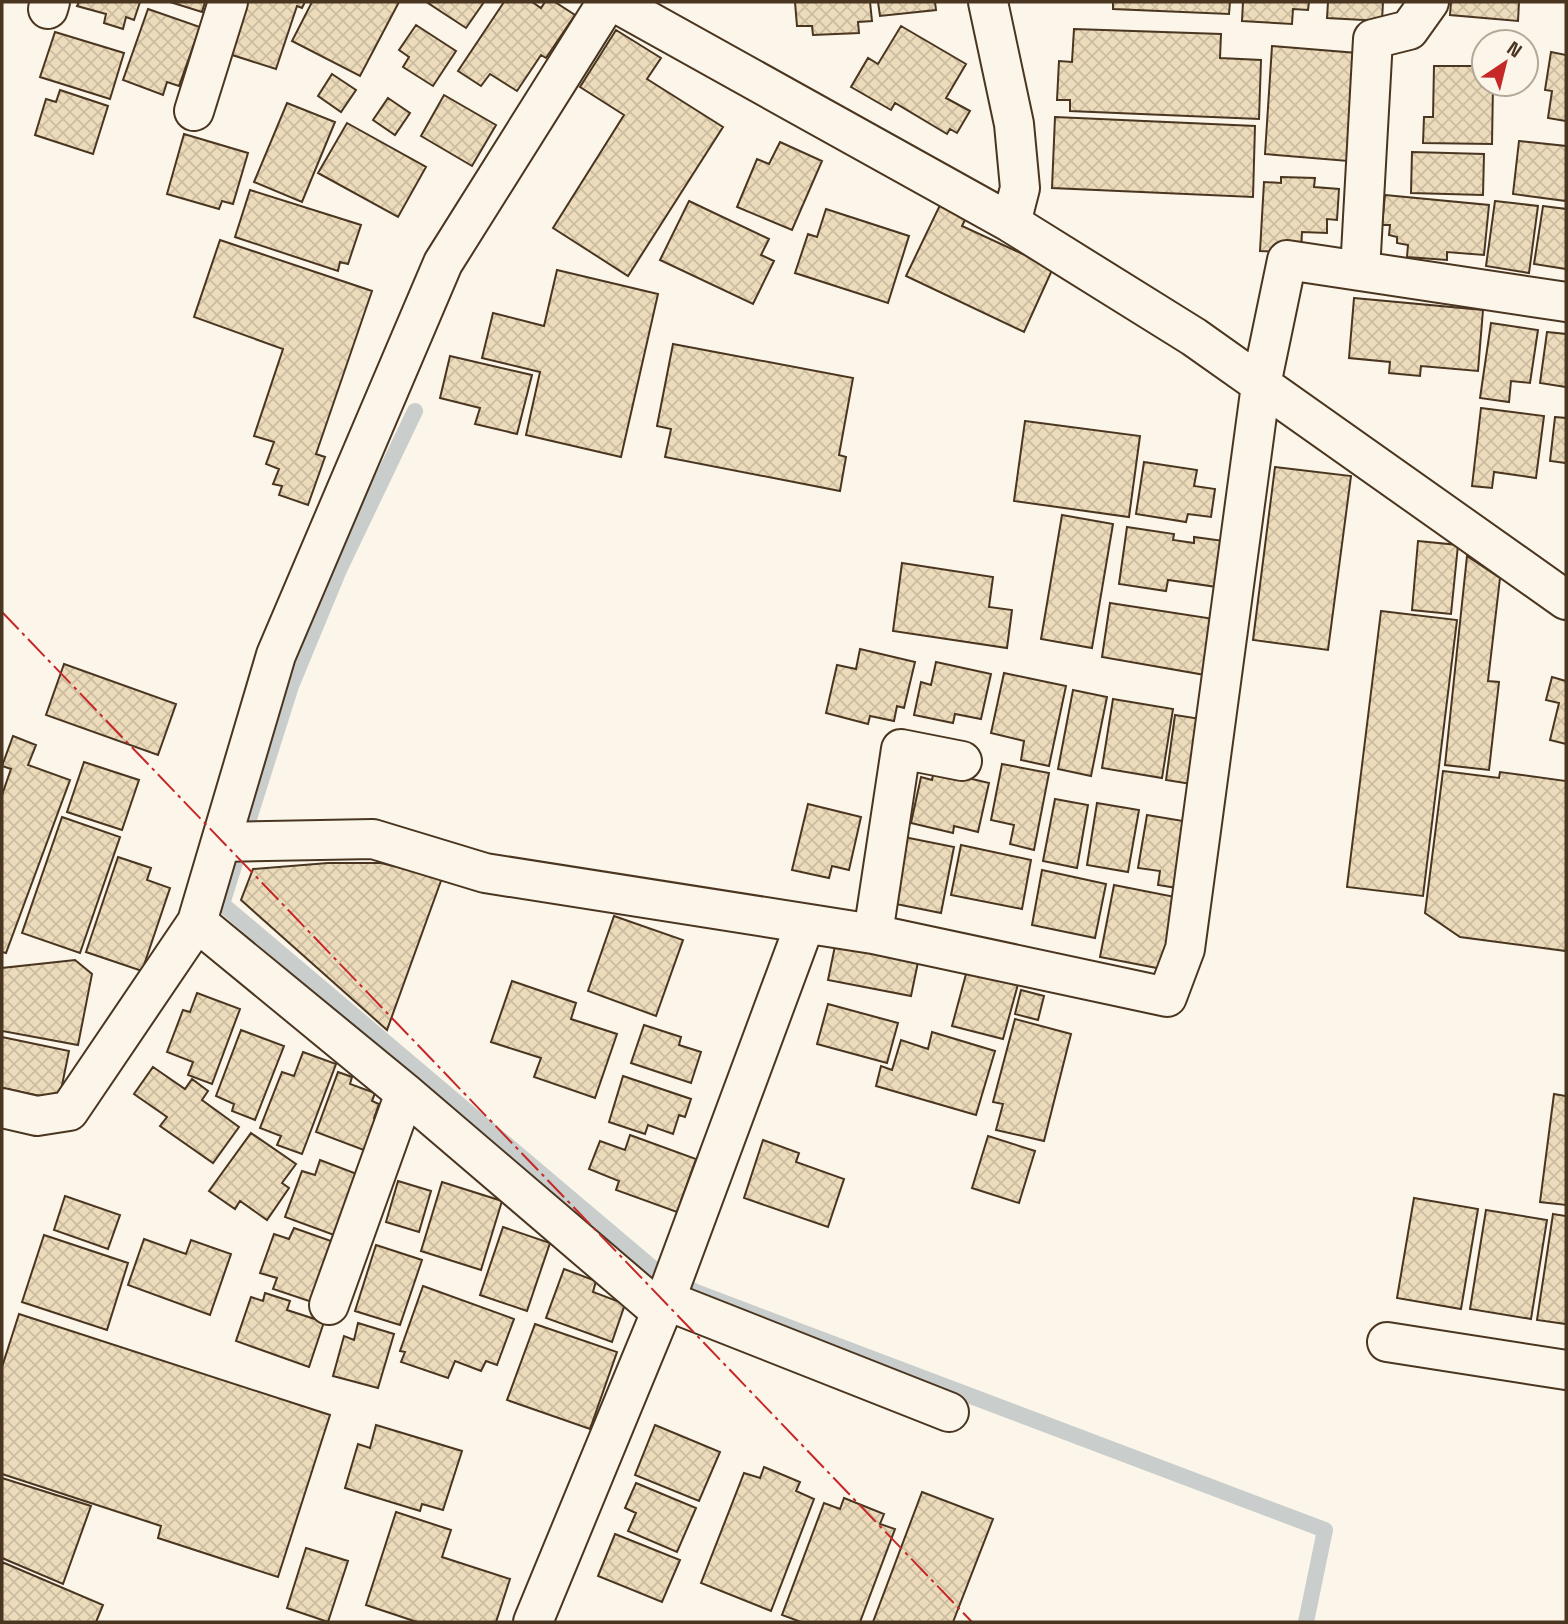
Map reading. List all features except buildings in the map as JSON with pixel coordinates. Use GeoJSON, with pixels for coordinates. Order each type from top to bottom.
{"type":"FeatureCollection","features":[{"type":"Feature","properties":{"kind":"street"},"geometry":{"type":"LineString","coordinates":[[194,111],[228,2]]}},
{"type":"Feature","properties":{"kind":"street"},"geometry":{"type":"LineString","coordinates":[[2,1108],[37,1116],[69,1111],[197,922],[234,842],[276,655],[443,263],[607,2]]}},
{"type":"Feature","properties":{"kind":"street"},"geometry":{"type":"LineString","coordinates":[[614,2],[1011,223],[1194,337],[1566,600]]}},
{"type":"Feature","properties":{"kind":"street"},"geometry":{"type":"LineString","coordinates":[[988,2],[1014,124],[1020,188],[1011,223]]}},
{"type":"Feature","properties":{"kind":"street"},"geometry":{"type":"LineString","coordinates":[[1360,271],[1373,39],[1409,30],[1429,2]]}},
{"type":"Feature","properties":{"kind":"street"},"geometry":{"type":"LineString","coordinates":[[234,842],[373,839],[485,873],[873,933],[1167,997],[1185,949],[1261,385],[1287,260],[1566,302]]}},
{"type":"Feature","properties":{"kind":"street"},"geometry":{"type":"LineString","coordinates":[[873,933],[901,749],[962,761]]}},
{"type":"Feature","properties":{"kind":"street"},"geometry":{"type":"LineString","coordinates":[[197,922],[663,1306],[949,1412]]}},
{"type":"Feature","properties":{"kind":"street"},"geometry":{"type":"LineString","coordinates":[[533,1622],[663,1306],[805,924]]}},
{"type":"Feature","properties":{"kind":"street"},"geometry":{"type":"LineString","coordinates":[[329,1305],[405,1093]]}},
{"type":"Feature","properties":{"kind":"street"},"geometry":{"type":"LineString","coordinates":[[1387,1342],[1566,1370]]}},
{"type":"Feature","properties":{"kind":"waterway"},"geometry":{"type":"LineString","coordinates":[[415,411],[339,570],[291,686],[222,904],[661,1275],[696,1292],[1325,1530],[1306,1622]]}},
{"type":"Feature","properties":{"kind":"power"},"geometry":{"type":"LineString","coordinates":[[2,612],[972,1622]]}}]}
